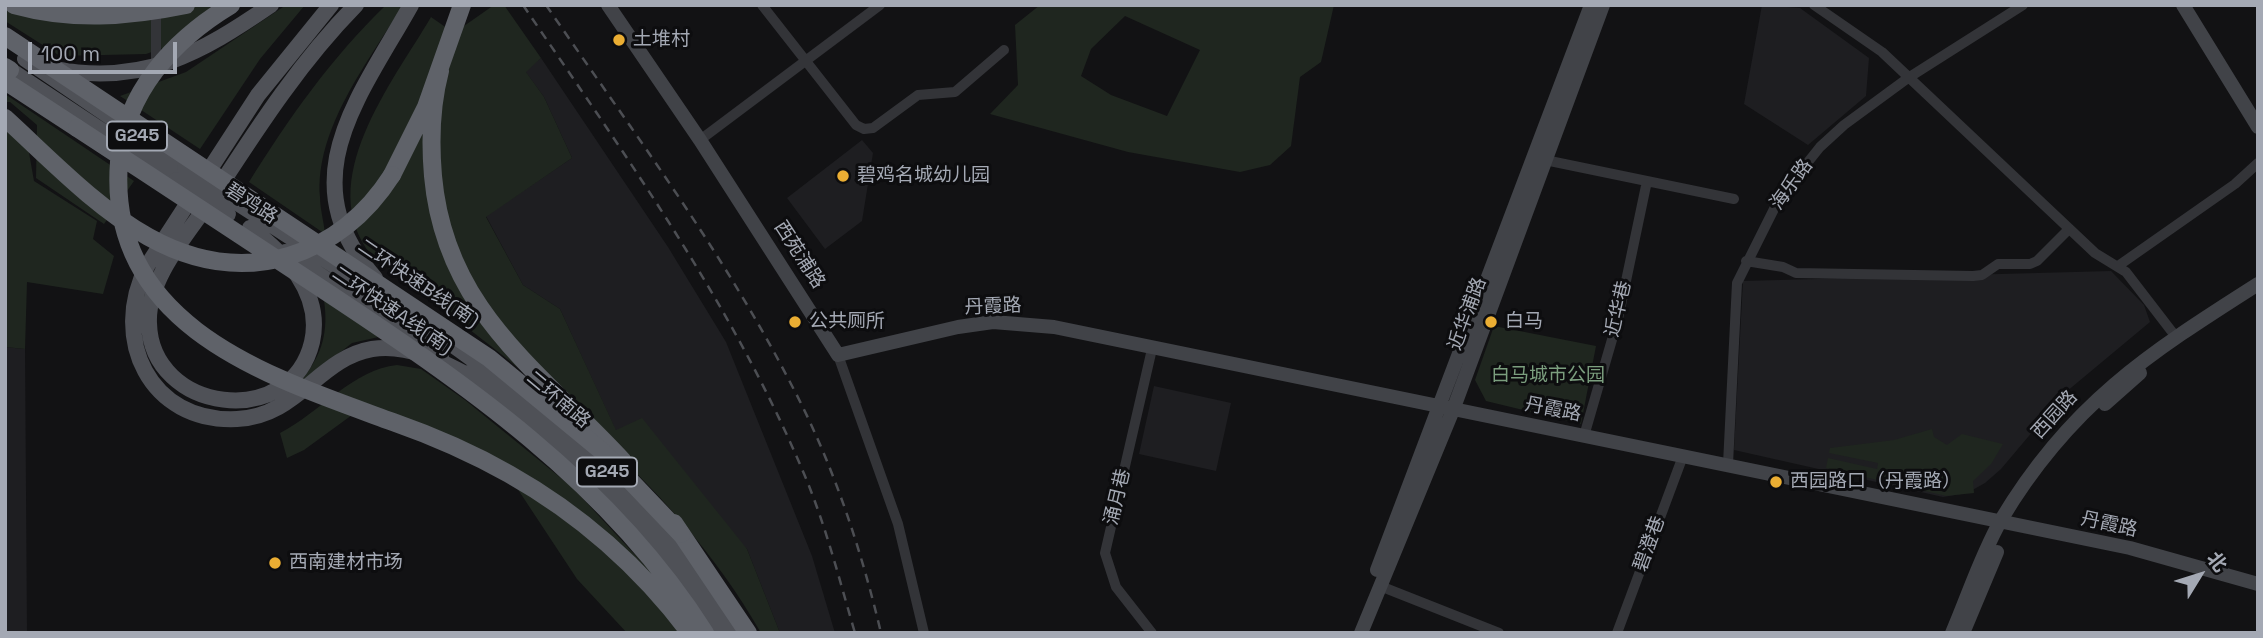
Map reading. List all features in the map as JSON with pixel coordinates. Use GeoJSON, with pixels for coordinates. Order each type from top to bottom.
{"type":"FeatureCollection","features":[{"type":"Feature","properties":{"kind":"highway"},"geometry":{"type":"LineString","coordinates":[[15,5],[53,13],[93,16],[186,5]]}},
{"type":"Feature","properties":{"kind":"highway"},"geometry":{"type":"LineString","coordinates":[[230,5],[191,32],[161,62],[138,98],[126,126],[119,165],[120,206],[135,255],[152,286],[192,329],[241,361],[294,386],[443,441],[542,494],[626,560],[690,633]]}},
{"type":"Feature","properties":{"kind":"highway"},"geometry":{"type":"LineString","coordinates":[[5,118],[98,203],[152,240],[186,254],[212,260],[260,261],[313,246],[341,231],[365,211],[386,185],[404,154],[440,71],[462,5]]}},
{"type":"Feature","properties":{"kind":"highway","name":"二环快速B线(南)"},"geometry":{"type":"LineString","coordinates":[[5,37],[489,358],[603,452],[681,534],[748,633]]}},
{"type":"Feature","properties":{"kind":"highway","name":"二环快速A线(南)"},"geometry":{"type":"LineString","coordinates":[[9,64],[501,414],[558,462],[616,517],[668,579],[705,633]]}},
{"type":"Feature","properties":{"kind":"highway"},"geometry":{"type":"LineString","coordinates":[[440,71],[432,119],[433,184],[445,240],[462,280],[504,341],[625,464],[681,534]]}},
{"type":"Feature","properties":{"kind":"main road"},"geometry":{"type":"LineString","coordinates":[[160,65],[198,41],[230,5]]}},
{"type":"Feature","properties":{"kind":"main road"},"geometry":{"type":"LineString","coordinates":[[9,64],[41,65],[77,72],[115,72],[160,65],[209,47],[271,5]]}},
{"type":"Feature","properties":{"kind":"main road"},"geometry":{"type":"LineString","coordinates":[[331,5],[258,95],[147,266],[138,284],[131,313],[137,354],[156,386],[173,401],[194,412],[227,419],[261,416],[282,407],[343,360],[374,348],[415,352],[473,379]]}},
{"type":"Feature","properties":{"kind":"main road"},"geometry":{"type":"LineString","coordinates":[[250,228],[281,254],[302,282],[312,305],[313,339],[299,370],[281,386],[256,398],[218,400],[183,387],[163,366],[149,331],[150,307],[155,291],[174,256],[279,97],[319,45],[356,5]]}},
{"type":"Feature","properties":{"kind":"main road"},"geometry":{"type":"LineString","coordinates":[[411,5],[341,134],[332,173],[332,191],[340,225],[362,262],[392,296],[447,342]]}},
{"type":"Feature","properties":{"kind":"main road","name":"碧鸡路"},"geometry":{"type":"LineString","coordinates":[[9,64],[447,342]]}},
{"type":"Feature","properties":{"kind":"main road","name":"碧鸡路"},"geometry":{"type":"LineString","coordinates":[[232,208],[250,228],[473,379]]}},
{"type":"Feature","properties":{"kind":"main road","name":"二环南路"},"geometry":{"type":"LineString","coordinates":[[447,342],[536,409],[615,480],[680,552],[735,633]]}},
{"type":"Feature","properties":{"kind":"main road","name":"二环南路"},"geometry":{"type":"LineString","coordinates":[[473,379],[566,453],[624,510],[677,572],[718,633]]}},
{"type":"Feature","properties":{"kind":"street"},"geometry":{"type":"LineString","coordinates":[[156,5],[160,65]]}},
{"type":"Feature","properties":{"kind":"street","name":"西苑浦路"},"geometry":{"type":"LineString","coordinates":[[608,5],[700,140],[838,355],[898,524],[924,633]]}},
{"type":"Feature","properties":{"kind":"street"},"geometry":{"type":"LineString","coordinates":[[762,5],[856,125],[864,129],[873,128],[918,95],[955,92],[1004,50]]}},
{"type":"Feature","properties":{"kind":"street"},"geometry":{"type":"LineString","coordinates":[[700,140],[880,5]]}},
{"type":"Feature","properties":{"kind":"street","name":"近华浦路"},"geometry":{"type":"LineString","coordinates":[[1362,633],[1591,5]]}},
{"type":"Feature","properties":{"kind":"street","name":"近华浦路"},"geometry":{"type":"LineString","coordinates":[[1352,633],[1446,408],[1545,160],[1603,5]]}},
{"type":"Feature","properties":{"kind":"street"},"geometry":{"type":"LineString","coordinates":[[1814,5],[1882,52],[2095,253],[2118,266],[2148,299],[2176,337]]}},
{"type":"Feature","properties":{"kind":"street","name":"海乐路"},"geometry":{"type":"LineString","coordinates":[[1728,464],[1737,283],[1780,197],[1820,147],[1908,78],[2023,5]]}},
{"type":"Feature","properties":{"kind":"street"},"geometry":{"type":"LineString","coordinates":[[2183,5],[2258,127]]}},
{"type":"Feature","properties":{"kind":"street"},"geometry":{"type":"LineString","coordinates":[[1545,160],[1734,199]]}},
{"type":"Feature","properties":{"kind":"street"},"geometry":{"type":"LineString","coordinates":[[2118,266],[2235,184],[2258,163]]}},
{"type":"Feature","properties":{"kind":"street","name":"近华巷"},"geometry":{"type":"LineString","coordinates":[[1584,436],[1618,319],[1647,181]]}},
{"type":"Feature","properties":{"kind":"street"},"geometry":{"type":"LineString","coordinates":[[1746,261],[1783,267],[1796,273],[1973,276],[1982,275],[1998,264],[2030,264],[2037,261],[2069,229]]}},
{"type":"Feature","properties":{"kind":"street","name":"西园路"},"geometry":{"type":"LineString","coordinates":[[1952,633],[2004,523],[2069,426],[2116,381],[2176,337],[2258,284]]}},
{"type":"Feature","properties":{"kind":"street","name":"西园路"},"geometry":{"type":"LineString","coordinates":[[1964,633],[2004,523],[2052,462],[2097,411],[2150,366],[2258,295]]}},
{"type":"Feature","properties":{"kind":"street","name":"丹霞路"},"geometry":{"type":"LineString","coordinates":[[838,355],[923,333],[993,322],[1054,327],[2130,548],[2258,584]]}},
{"type":"Feature","properties":{"kind":"street","name":"涌月巷"},"geometry":{"type":"LineString","coordinates":[[1152,349],[1105,553],[1116,587],[1152,633]]}},
{"type":"Feature","properties":{"kind":"street","name":"碧澄巷"},"geometry":{"type":"LineString","coordinates":[[1617,633],[1683,456]]}},
{"type":"Feature","properties":{"kind":"street"},"geometry":{"type":"LineString","coordinates":[[1380,586],[1499,633]]}},
{"type":"Feature","properties":{"kind":"shaded area"},"geometry":{"type":"Polygon","coordinates":[[[1762,5],[1800,8],[1869,58],[1866,96],[1808,145],[1744,104],[1762,5]]]}},
{"type":"Feature","properties":{"kind":"shaded area"},"geometry":{"type":"Polygon","coordinates":[[[541,58],[668,247],[726,342],[812,556],[835,633],[780,633],[747,549],[616,431],[560,309],[523,285],[486,216],[572,158],[544,97],[525,71],[541,58]]]}},
{"type":"Feature","properties":{"kind":"shaded area","name":"碧鸡名城幼儿园"},"geometry":{"type":"Polygon","coordinates":[[[862,140],[873,153],[862,221],[825,249],[787,198],[862,140]]]}},
{"type":"Feature","properties":{"kind":"shaded area"},"geometry":{"type":"Polygon","coordinates":[[[2111,271],[2144,305],[2150,322],[2066,392],[2001,469],[1985,483],[1967,493],[1943,497],[1734,450],[1743,281],[2111,271]]]}},
{"type":"Feature","properties":{"kind":"shaded area"},"geometry":{"type":"Polygon","coordinates":[[[5,347],[25,349],[27,633],[5,633],[5,347]]]}},
{"type":"Feature","properties":{"kind":"shaded area"},"geometry":{"type":"Polygon","coordinates":[[[1154,386],[1231,403],[1216,471],[1139,454],[1154,386]]]}},
{"type":"Feature","properties":{"kind":"green space"},"geometry":{"type":"Polygon","coordinates":[[[5,5],[218,5],[172,45],[146,54],[60,56],[5,21],[5,5]]]}},
{"type":"Feature","properties":{"kind":"green space"},"geometry":{"type":"Polygon","coordinates":[[[286,5],[305,5],[260,59],[200,149],[120,96],[186,72],[286,5]]]}},
{"type":"Feature","properties":{"kind":"green space"},"geometry":{"type":"Polygon","coordinates":[[[386,5],[403,5],[360,72],[335,121],[326,146],[320,197],[325,234],[249,182],[312,89],[347,46],[386,5]]]}},
{"type":"Feature","properties":{"kind":"green space"},"geometry":{"type":"Polygon","coordinates":[[[494,5],[504,5],[541,58],[526,72],[544,97],[572,158],[486,217],[523,285],[560,309],[616,430],[642,418],[747,549],[780,633],[761,633],[725,577],[683,523],[586,425],[479,337],[372,256],[356,227],[351,197],[354,165],[365,133],[397,71],[431,17],[454,33],[494,5]]]}},
{"type":"Feature","properties":{"kind":"green space"},"geometry":{"type":"Polygon","coordinates":[[[1040,5],[1334,5],[1321,62],[1300,77],[1291,146],[1270,165],[1240,172],[1128,152],[990,114],[1018,85],[1015,25],[1040,5]],[[1125,16],[1091,49],[1081,76],[1111,95],[1167,116],[1200,50],[1125,16]]]}},
{"type":"Feature","properties":{"kind":"green space"},"geometry":{"type":"Polygon","coordinates":[[[5,94],[134,181],[104,224],[36,178],[37,125],[10,102],[5,102],[5,94]]]}},
{"type":"Feature","properties":{"kind":"green space"},"geometry":{"type":"Polygon","coordinates":[[[5,127],[28,147],[34,181],[97,221],[93,239],[114,256],[103,294],[27,282],[25,349],[5,347],[5,127]]]}},
{"type":"Feature","properties":{"kind":"green space"},"geometry":{"type":"Polygon","coordinates":[[[323,295],[383,336],[352,343],[299,385],[316,359],[323,341],[323,295]]]}},
{"type":"Feature","properties":{"kind":"green space","name":"白马城市公园"},"geometry":{"type":"Polygon","coordinates":[[[1494,326],[1596,346],[1581,424],[1486,401],[1475,380],[1494,326]]]}},
{"type":"Feature","properties":{"kind":"green space"},"geometry":{"type":"Polygon","coordinates":[[[397,365],[421,369],[465,400],[572,487],[653,574],[689,633],[627,633],[577,579],[513,482],[417,437],[352,415],[304,450],[287,458],[280,433],[366,374],[397,365]]]}},
{"type":"Feature","properties":{"kind":"green space"},"geometry":{"type":"Polygon","coordinates":[[[1932,429],[1934,437],[1947,445],[1962,434],[2003,444],[1991,464],[1973,481],[1974,493],[1946,496],[1826,468],[1828,458],[1877,469],[1878,463],[1829,453],[1830,448],[1894,440],[1932,429]]]}},
{"type":"Feature","properties":{"kind":"railway"},"geometry":{"type":"LineString","coordinates":[[523,5],[640,177],[713,295],[747,356],[779,417],[807,481],[833,556],[855,633]]}},
{"type":"Feature","properties":{"kind":"railway"},"geometry":{"type":"LineString","coordinates":[[546,5],[706,238],[791,384],[820,443],[844,506],[881,633]]}},
{"type":"Feature","properties":{"kind":"place","name":"土堆村"},"geometry":{"type":"Point","coordinates":[619,40]}},
{"type":"Feature","properties":{"kind":"place","name":"碧鸡名城幼儿园"},"geometry":{"type":"Point","coordinates":[843,176]}},
{"type":"Feature","properties":{"kind":"place","name":"公共厕所"},"geometry":{"type":"Point","coordinates":[795,322]}},
{"type":"Feature","properties":{"kind":"place","name":"白马"},"geometry":{"type":"Point","coordinates":[1491,322]}},
{"type":"Feature","properties":{"kind":"place","name":"西园路口（丹霞路）"},"geometry":{"type":"Point","coordinates":[1776,482]}},
{"type":"Feature","properties":{"kind":"place","name":"西南建材市场"},"geometry":{"type":"Point","coordinates":[275,563]}}]}
